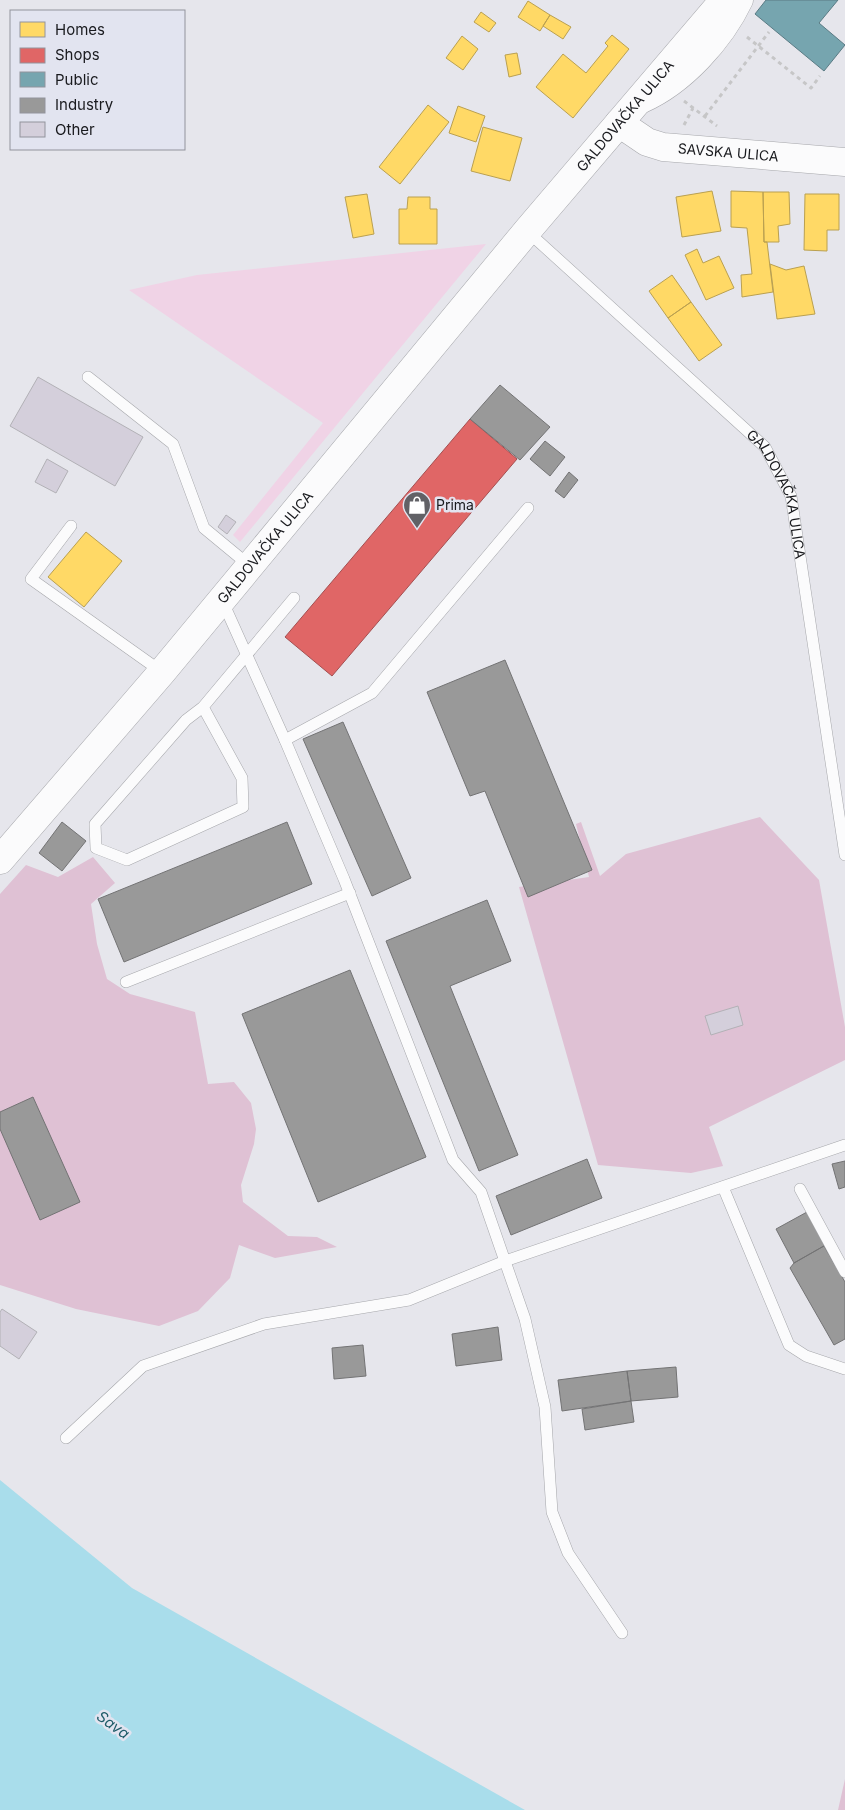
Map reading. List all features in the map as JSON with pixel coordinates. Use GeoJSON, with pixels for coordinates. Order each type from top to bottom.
{"type":"FeatureCollection","features":[{"type":"Feature","properties":{"kind":"main road","name":"GALDOVAČKA ULICA"},"geometry":{"type":"LineString","coordinates":[[0,860],[162,672],[527,231],[724,0]]}},
{"type":"Feature","properties":{"kind":"main road","name":"SAVSKA ULICA"},"geometry":{"type":"LineString","coordinates":[[627,114],[647,142],[663,147],[845,162]]}},
{"type":"Feature","properties":{"kind":"street"},"geometry":{"type":"LineString","coordinates":[[627,114],[672,83],[697,59],[714,40],[741,0]]}},
{"type":"Feature","properties":{"kind":"lane","name":"GALDOVAČKA ULICA"},"geometry":{"type":"LineString","coordinates":[[527,231],[765,447],[791,496],[845,855]]}},
{"type":"Feature","properties":{"kind":"lane"},"geometry":{"type":"LineString","coordinates":[[88,377],[173,444],[204,528],[250,566]]}},
{"type":"Feature","properties":{"kind":"lane"},"geometry":{"type":"LineString","coordinates":[[284,740],[372,693],[528,508]]}},
{"type":"Feature","properties":{"kind":"lane"},"geometry":{"type":"LineString","coordinates":[[72,526],[31,580],[162,672]]}},
{"type":"Feature","properties":{"kind":"lane"},"geometry":{"type":"LineString","coordinates":[[203,707],[242,778],[243,807],[127,860],[96,848],[95,824],[186,720],[203,707],[294,598]]}},
{"type":"Feature","properties":{"kind":"lane"},"geometry":{"type":"LineString","coordinates":[[222,599],[350,894],[454,1160],[481,1192],[525,1319],[545,1408],[552,1512],[568,1553],[622,1634]]}},
{"type":"Feature","properties":{"kind":"lane"},"geometry":{"type":"LineString","coordinates":[[126,982],[350,894]]}},
{"type":"Feature","properties":{"kind":"lane"},"geometry":{"type":"LineString","coordinates":[[66,1438],[143,1366],[264,1324],[409,1300],[505,1261],[845,1146]]}},
{"type":"Feature","properties":{"kind":"lane"},"geometry":{"type":"LineString","coordinates":[[723,1187],[789,1345],[806,1356],[845,1369]]}},
{"type":"Feature","properties":{"kind":"lane"},"geometry":{"type":"LineString","coordinates":[[800,1189],[845,1272]]}},
{"type":"Feature","properties":{"kind":"path"},"geometry":{"type":"LineString","coordinates":[[740,31],[810,88],[820,76]]}},
{"type":"Feature","properties":{"kind":"path"},"geometry":{"type":"LineString","coordinates":[[704,116],[769,32]]}},
{"type":"Feature","properties":{"kind":"shaded area"},"geometry":{"type":"Polygon","coordinates":[[[486,244],[240,542],[233,535],[323,423],[129,290],[197,275],[486,244]]]}},
{"type":"Feature","properties":{"kind":"shaded area"},"geometry":{"type":"Polygon","coordinates":[[[760,817],[819,880],[845,1027],[845,1060],[709,1127],[723,1166],[691,1173],[598,1165],[519,887],[589,877],[576,824],[581,822],[600,876],[626,854],[760,817]]]}},
{"type":"Feature","properties":{"kind":"shaded area"},"geometry":{"type":"Polygon","coordinates":[[[93,857],[115,883],[91,904],[97,944],[107,979],[130,994],[195,1012],[208,1084],[234,1082],[251,1103],[256,1129],[254,1144],[241,1185],[243,1202],[288,1236],[317,1237],[337,1247],[275,1258],[239,1245],[230,1278],[198,1311],[159,1326],[76,1309],[0,1285],[0,894],[26,865],[58,877],[93,857]]]}},
{"type":"Feature","properties":{"kind":"shaded area"},"geometry":{"type":"Polygon","coordinates":[[[845,1779],[845,1810],[838,1810],[845,1779]]]}},
{"type":"Feature","properties":{"kind":"water","name":"Sava"},"geometry":{"type":"Polygon","coordinates":[[[0,1480],[132,1588],[525,1810],[0,1810],[0,1480]]]}},
{"type":"Feature","properties":{"kind":"building: Homes"},"geometry":{"type":"Polygon","coordinates":[[[528,1],[550,15],[540,31],[518,17],[528,1]]]}},
{"type":"Feature","properties":{"kind":"building: Homes"},"geometry":{"type":"Polygon","coordinates":[[[481,12],[496,23],[489,32],[474,22],[481,12]]]}},
{"type":"Feature","properties":{"kind":"building: Homes"},"geometry":{"type":"Polygon","coordinates":[[[550,15],[571,27],[563,39],[543,26],[550,15]]]}},
{"type":"Feature","properties":{"kind":"building: Homes"},"geometry":{"type":"Polygon","coordinates":[[[612,35],[629,49],[573,118],[536,87],[563,54],[586,73],[608,46],[605,43],[612,35]]]}},
{"type":"Feature","properties":{"kind":"building: Homes"},"geometry":{"type":"Polygon","coordinates":[[[462,36],[478,49],[463,70],[446,58],[462,36]]]}},
{"type":"Feature","properties":{"kind":"building: Homes"},"geometry":{"type":"Polygon","coordinates":[[[517,53],[521,74],[509,77],[505,55],[517,53]]]}},
{"type":"Feature","properties":{"kind":"building: Homes"},"geometry":{"type":"Polygon","coordinates":[[[428,105],[449,122],[400,184],[379,167],[428,105]]]}},
{"type":"Feature","properties":{"kind":"building: Homes"},"geometry":{"type":"Polygon","coordinates":[[[458,106],[485,116],[476,142],[449,133],[458,106]]]}},
{"type":"Feature","properties":{"kind":"building: Homes"},"geometry":{"type":"Polygon","coordinates":[[[483,127],[522,138],[510,181],[471,171],[483,127]]]}},
{"type":"Feature","properties":{"kind":"building: Homes"},"geometry":{"type":"Polygon","coordinates":[[[712,191],[721,231],[682,237],[676,197],[712,191]]]}},
{"type":"Feature","properties":{"kind":"building: Homes"},"geometry":{"type":"Polygon","coordinates":[[[731,191],[763,192],[764,242],[767,242],[773,292],[742,297],[741,275],[752,274],[747,228],[731,227],[731,191]]]}},
{"type":"Feature","properties":{"kind":"building: Homes"},"geometry":{"type":"Polygon","coordinates":[[[763,192],[789,192],[790,224],[778,226],[779,242],[764,242],[763,192]]]}},
{"type":"Feature","properties":{"kind":"building: Homes"},"geometry":{"type":"Polygon","coordinates":[[[367,194],[374,234],[353,238],[345,197],[367,194]]]}},
{"type":"Feature","properties":{"kind":"building: Homes"},"geometry":{"type":"Polygon","coordinates":[[[805,194],[839,194],[839,230],[827,230],[827,251],[804,250],[805,194]]]}},
{"type":"Feature","properties":{"kind":"building: Homes"},"geometry":{"type":"Polygon","coordinates":[[[408,197],[430,197],[430,209],[437,209],[437,244],[399,244],[399,209],[407,209],[408,197]]]}},
{"type":"Feature","properties":{"kind":"building: Homes"},"geometry":{"type":"Polygon","coordinates":[[[697,249],[703,263],[719,256],[734,288],[706,300],[685,255],[697,249]]]}},
{"type":"Feature","properties":{"kind":"building: Homes"},"geometry":{"type":"Polygon","coordinates":[[[770,264],[786,270],[804,266],[815,314],[777,319],[770,264]]]}},
{"type":"Feature","properties":{"kind":"building: Homes"},"geometry":{"type":"Polygon","coordinates":[[[672,275],[691,302],[668,318],[649,291],[672,275]]]}},
{"type":"Feature","properties":{"kind":"building: Homes"},"geometry":{"type":"Polygon","coordinates":[[[691,302],[722,345],[699,361],[668,318],[691,302]]]}},
{"type":"Feature","properties":{"kind":"building: Homes"},"geometry":{"type":"Polygon","coordinates":[[[86,532],[122,561],[84,607],[48,577],[86,532]]]}},
{"type":"Feature","properties":{"kind":"building: Shops","name":"Prima"},"geometry":{"type":"Polygon","coordinates":[[[470,419],[517,459],[332,676],[285,637],[470,419]]]}},
{"type":"Feature","properties":{"kind":"building: Public"},"geometry":{"type":"Polygon","coordinates":[[[766,0],[838,0],[819,23],[845,45],[824,71],[755,14],[766,0]]]}},
{"type":"Feature","properties":{"kind":"building: Industry"},"geometry":{"type":"Polygon","coordinates":[[[500,385],[550,427],[520,460],[470,419],[500,385]]]}},
{"type":"Feature","properties":{"kind":"building: Industry"},"geometry":{"type":"Polygon","coordinates":[[[545,441],[565,457],[550,476],[530,459],[545,441]]]}},
{"type":"Feature","properties":{"kind":"building: Industry"},"geometry":{"type":"Polygon","coordinates":[[[569,472],[578,480],[564,498],[555,491],[569,472]]]}},
{"type":"Feature","properties":{"kind":"building: Industry"},"geometry":{"type":"Polygon","coordinates":[[[505,660],[592,870],[528,897],[485,791],[470,796],[427,692],[505,660]]]}},
{"type":"Feature","properties":{"kind":"building: Industry"},"geometry":{"type":"Polygon","coordinates":[[[343,722],[411,878],[372,896],[303,739],[343,722]]]}},
{"type":"Feature","properties":{"kind":"building: Industry"},"geometry":{"type":"Polygon","coordinates":[[[62,822],[86,841],[62,871],[39,853],[62,822]]]}},
{"type":"Feature","properties":{"kind":"building: Industry"},"geometry":{"type":"Polygon","coordinates":[[[287,822],[312,884],[124,962],[98,899],[287,822]]]}},
{"type":"Feature","properties":{"kind":"building: Industry"},"geometry":{"type":"Polygon","coordinates":[[[487,900],[511,961],[450,986],[518,1155],[479,1171],[386,941],[487,900]]]}},
{"type":"Feature","properties":{"kind":"building: Industry"},"geometry":{"type":"Polygon","coordinates":[[[350,970],[426,1157],[318,1202],[242,1014],[350,970]]]}},
{"type":"Feature","properties":{"kind":"building: Industry"},"geometry":{"type":"Polygon","coordinates":[[[33,1097],[80,1202],[40,1220],[0,1129],[0,1112],[33,1097]]]}},
{"type":"Feature","properties":{"kind":"building: Industry"},"geometry":{"type":"Polygon","coordinates":[[[587,1159],[602,1198],[511,1235],[496,1196],[587,1159]]]}},
{"type":"Feature","properties":{"kind":"building: Industry"},"geometry":{"type":"Polygon","coordinates":[[[845,1161],[845,1187],[839,1189],[832,1164],[845,1161]]]}},
{"type":"Feature","properties":{"kind":"building: Industry"},"geometry":{"type":"Polygon","coordinates":[[[807,1212],[829,1243],[794,1263],[776,1229],[807,1212]]]}},
{"type":"Feature","properties":{"kind":"building: Industry"},"geometry":{"type":"Polygon","coordinates":[[[824,1246],[845,1282],[845,1339],[834,1345],[790,1268],[794,1263],[824,1246]]]}},
{"type":"Feature","properties":{"kind":"building: Industry"},"geometry":{"type":"Polygon","coordinates":[[[498,1327],[502,1360],[456,1366],[452,1334],[498,1327]]]}},
{"type":"Feature","properties":{"kind":"building: Industry"},"geometry":{"type":"Polygon","coordinates":[[[363,1345],[366,1376],[334,1379],[332,1348],[363,1345]]]}},
{"type":"Feature","properties":{"kind":"building: Industry"},"geometry":{"type":"Polygon","coordinates":[[[676,1367],[678,1397],[631,1401],[627,1371],[676,1367]]]}},
{"type":"Feature","properties":{"kind":"building: Industry"},"geometry":{"type":"Polygon","coordinates":[[[627,1371],[631,1401],[562,1411],[558,1380],[627,1371]]]}},
{"type":"Feature","properties":{"kind":"building: Industry"},"geometry":{"type":"Polygon","coordinates":[[[631,1401],[634,1422],[585,1430],[582,1409],[631,1401]]]}},
{"type":"Feature","properties":{"kind":"building: Other"},"geometry":{"type":"Polygon","coordinates":[[[38,377],[143,437],[115,486],[10,426],[38,377]]]}},
{"type":"Feature","properties":{"kind":"building: Other"},"geometry":{"type":"Polygon","coordinates":[[[47,459],[68,471],[56,493],[35,482],[47,459]]]}},
{"type":"Feature","properties":{"kind":"building: Other"},"geometry":{"type":"Polygon","coordinates":[[[226,515],[236,522],[227,534],[218,527],[226,515]]]}},
{"type":"Feature","properties":{"kind":"building: Other"},"geometry":{"type":"Polygon","coordinates":[[[738,1006],[743,1025],[711,1035],[705,1016],[738,1006]]]}},
{"type":"Feature","properties":{"kind":"building: Other"},"geometry":{"type":"Polygon","coordinates":[[[2,1309],[37,1332],[19,1359],[0,1346],[0,1312],[2,1309]]]}},
{"type":"Feature","properties":{"kind":"place","name":"Prima"},"geometry":{"type":"Point","coordinates":[417,529]}}]}
